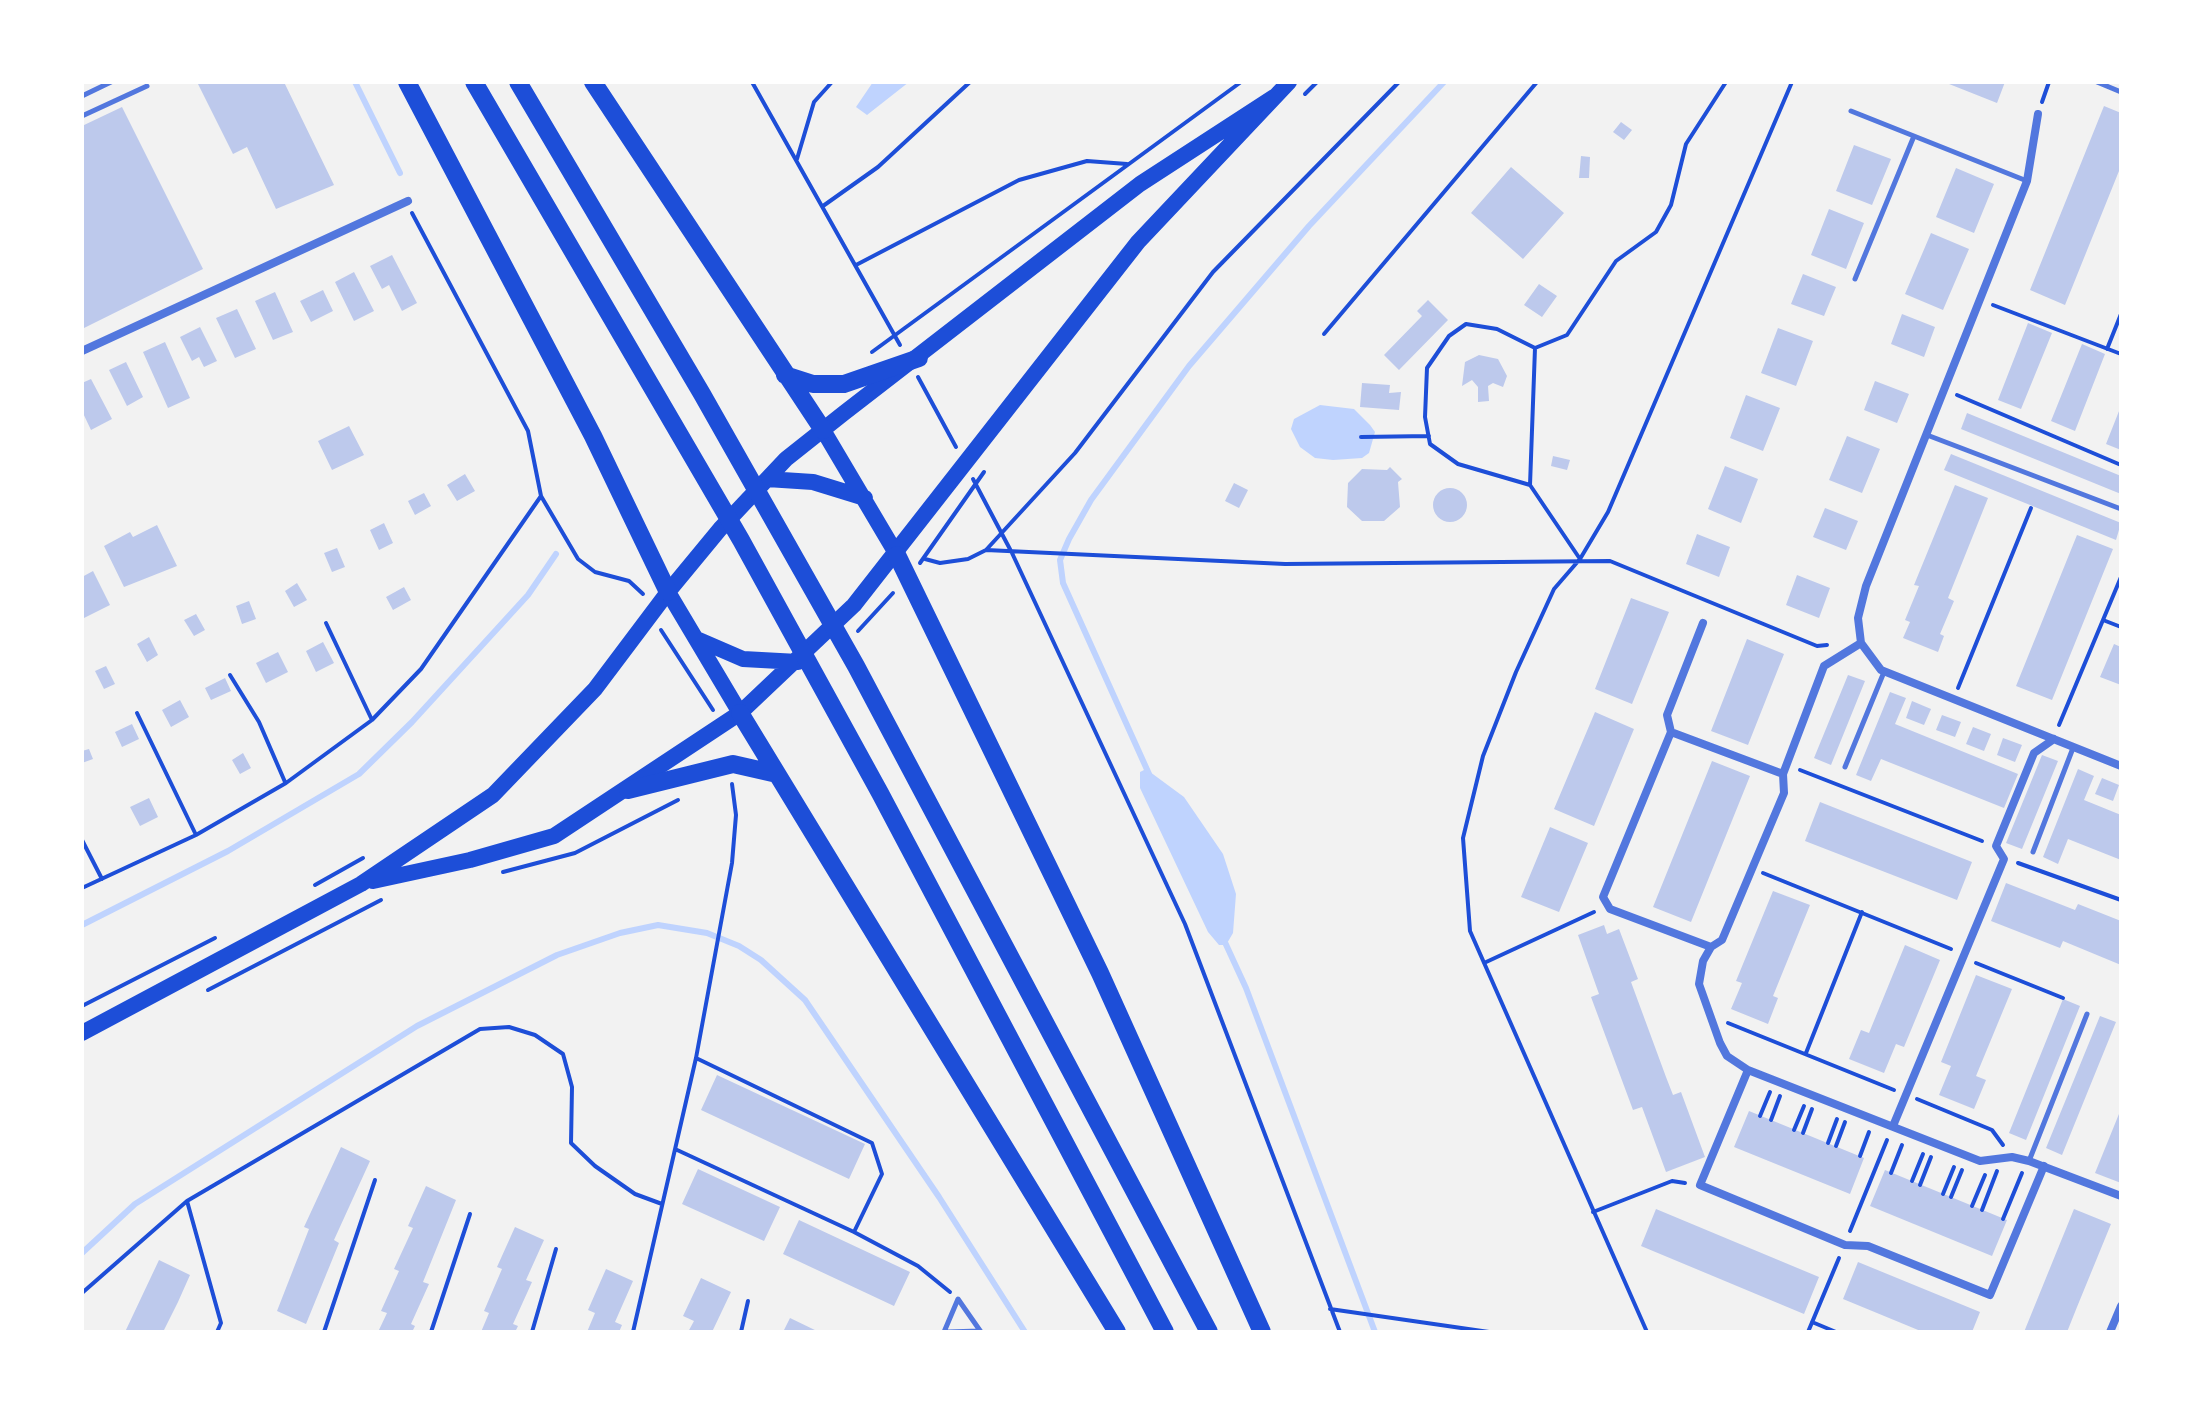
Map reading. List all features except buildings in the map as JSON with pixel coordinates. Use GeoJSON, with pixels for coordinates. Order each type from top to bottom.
{"type":"FeatureCollection","features":[{"type":"Feature","properties":{"kind":"highway"},"geometry":{"type":"LineString","coordinates":[[407,82],[593,436],[668,592]]}},
{"type":"Feature","properties":{"kind":"highway"},"geometry":{"type":"LineString","coordinates":[[474,82],[741,540],[888,806],[1165,1332]]}},
{"type":"Feature","properties":{"kind":"highway"},"geometry":{"type":"LineString","coordinates":[[518,82],[702,394],[856,666],[1209,1332]]}},
{"type":"Feature","properties":{"kind":"highway"},"geometry":{"type":"LineString","coordinates":[[593,82],[823,430]]}},
{"type":"Feature","properties":{"kind":"highway"},"geometry":{"type":"LineString","coordinates":[[785,375],[828,385],[918,367]]}},
{"type":"Feature","properties":{"kind":"highway"},"geometry":{"type":"LineString","coordinates":[[897,555],[1100,973],[1262,1332]]}},
{"type":"Feature","properties":{"kind":"highway"},"geometry":{"type":"LineString","coordinates":[[740,713],[1117,1332]]}},
{"type":"Feature","properties":{"kind":"highway"},"geometry":{"type":"LineString","coordinates":[[628,790],[733,764],[777,774]]}},
{"type":"Feature","properties":{"kind":"main road"},"geometry":{"type":"LineString","coordinates":[[361,884],[470,860],[554,836],[628,790],[740,713],[798,662],[854,605],[937,504],[992,428],[1138,242],[1289,82]]}},
{"type":"Feature","properties":{"kind":"main road"},"geometry":{"type":"LineString","coordinates":[[82,1033],[361,884],[493,795],[595,689],[705,547],[786,459],[873,393],[918,367],[945,338],[1140,184],[1274,97]]}},
{"type":"Feature","properties":{"kind":"main road"},"geometry":{"type":"LineString","coordinates":[[823,430],[897,555]]}},
{"type":"Feature","properties":{"kind":"main road"},"geometry":{"type":"LineString","coordinates":[[767,479],[796,479],[865,498]]}},
{"type":"Feature","properties":{"kind":"main road"},"geometry":{"type":"LineString","coordinates":[[668,592],[740,713]]}},
{"type":"Feature","properties":{"kind":"main road"},"geometry":{"type":"LineString","coordinates":[[698,639],[743,659],[798,662]]}},
{"type":"Feature","properties":{"kind":"street"},"geometry":{"type":"LineString","coordinates":[[2038,114],[2027,181],[1859,606],[1861,643],[1871,660],[1884,671],[2121,766]]}},
{"type":"Feature","properties":{"kind":"street"},"geometry":{"type":"LineString","coordinates":[[82,351],[408,201]]}},
{"type":"Feature","properties":{"kind":"street"},"geometry":{"type":"LineString","coordinates":[[1703,623],[1667,715],[1671,732],[1603,897],[1610,909],[1711,947]]}},
{"type":"Feature","properties":{"kind":"street"},"geometry":{"type":"LineString","coordinates":[[1861,643],[1824,666],[1784,770],[1784,793],[1722,940],[1711,947],[1700,972],[1699,984],[1727,1056],[1748,1070],[1980,1161],[2007,1157],[2028,1160],[2121,1196]]}},
{"type":"Feature","properties":{"kind":"street"},"geometry":{"type":"LineString","coordinates":[[1671,732],[1784,770]]}},
{"type":"Feature","properties":{"kind":"street"},"geometry":{"type":"LineString","coordinates":[[1893,1126],[2004,859],[1996,846],[2034,753],[2054,739]]}},
{"type":"Feature","properties":{"kind":"street"},"geometry":{"type":"LineString","coordinates":[[1748,1070],[1700,1185],[1845,1245],[1868,1246],[1990,1295],[2044,1166]]}},
{"type":"Feature","properties":{"kind":"street"},"geometry":{"type":"LineString","coordinates":[[2110,1332],[2121,1306]]}},
{"type":"Feature","properties":{"kind":"lane"},"geometry":{"type":"LineString","coordinates":[[82,96],[111,82]]}},
{"type":"Feature","properties":{"kind":"lane"},"geometry":{"type":"LineString","coordinates":[[2097,82],[2121,92]]}},
{"type":"Feature","properties":{"kind":"lane"},"geometry":{"type":"LineString","coordinates":[[82,116],[147,86]]}},
{"type":"Feature","properties":{"kind":"lane"},"geometry":{"type":"LineString","coordinates":[[1851,111],[2027,181]]}},
{"type":"Feature","properties":{"kind":"lane"},"geometry":{"type":"LineString","coordinates":[[1855,279],[1914,136]]}},
{"type":"Feature","properties":{"kind":"lane"},"geometry":{"type":"LineString","coordinates":[[1926,435],[2121,509]]}},
{"type":"Feature","properties":{"kind":"lane"},"geometry":{"type":"LineString","coordinates":[[1845,767],[1884,671]]}},
{"type":"Feature","properties":{"kind":"lane"},"geometry":{"type":"LineString","coordinates":[[2033,852],[2074,747]]}},
{"type":"Feature","properties":{"kind":"lane"},"geometry":{"type":"LineString","coordinates":[[2028,1160],[2087,1014]]}},
{"type":"Feature","properties":{"kind":"lane"},"geometry":{"type":"LineString","coordinates":[[958,1299],[981,1331]]}},
{"type":"Feature","properties":{"kind":"lane"},"geometry":{"type":"LineString","coordinates":[[958,1299],[946,1332],[981,1331]]}},
{"type":"Feature","properties":{"kind":"path"},"geometry":{"type":"LineString","coordinates":[[752,82],[891,327]]}},
{"type":"Feature","properties":{"kind":"path"},"geometry":{"type":"LineString","coordinates":[[797,159],[814,102],[832,82]]}},
{"type":"Feature","properties":{"kind":"path"},"geometry":{"type":"LineString","coordinates":[[823,206],[878,167],[970,82]]}},
{"type":"Feature","properties":{"kind":"path"},"geometry":{"type":"LineString","coordinates":[[866,356],[1241,82]]}},
{"type":"Feature","properties":{"kind":"path"},"geometry":{"type":"LineString","coordinates":[[1296,102],[1317,82]]}},
{"type":"Feature","properties":{"kind":"path"},"geometry":{"type":"LineString","coordinates":[[924,559],[940,563],[968,559],[986,550],[1075,453],[1213,272],[1399,82]]}},
{"type":"Feature","properties":{"kind":"path"},"geometry":{"type":"LineString","coordinates":[[1324,334],[1537,82]]}},
{"type":"Feature","properties":{"kind":"path"},"geometry":{"type":"LineString","coordinates":[[1530,485],[1458,464],[1430,444],[1425,417],[1427,368],[1449,336],[1466,324],[1497,329],[1535,348],[1567,335],[1616,261],[1656,232],[1671,205],[1686,144],[1726,82]]}},
{"type":"Feature","properties":{"kind":"path"},"geometry":{"type":"LineString","coordinates":[[1647,1332],[1470,931],[1463,838],[1483,756],[1554,589],[1580,559],[1608,512],[1792,82]]}},
{"type":"Feature","properties":{"kind":"path"},"geometry":{"type":"LineString","coordinates":[[2038,114],[2049,82]]}},
{"type":"Feature","properties":{"kind":"path"},"geometry":{"type":"LineString","coordinates":[[856,265],[1019,180],[1087,161],[1127,164]]}},
{"type":"Feature","properties":{"kind":"path"},"geometry":{"type":"LineString","coordinates":[[408,201],[415,222],[528,431],[541,496],[578,559],[595,572],[629,581],[642,592],[651,614],[722,725]]}},
{"type":"Feature","properties":{"kind":"path"},"geometry":{"type":"LineString","coordinates":[[1980,300],[2121,354]]}},
{"type":"Feature","properties":{"kind":"path"},"geometry":{"type":"LineString","coordinates":[[2107,349],[2121,314]]}},
{"type":"Feature","properties":{"kind":"path"},"geometry":{"type":"LineString","coordinates":[[1535,348],[1530,485],[1580,559]]}},
{"type":"Feature","properties":{"kind":"path"},"geometry":{"type":"LineString","coordinates":[[918,367],[957,448]]}},
{"type":"Feature","properties":{"kind":"path"},"geometry":{"type":"LineString","coordinates":[[1944,389],[2121,465]]}},
{"type":"Feature","properties":{"kind":"path"},"geometry":{"type":"LineString","coordinates":[[1361,437],[1429,436]]}},
{"type":"Feature","properties":{"kind":"path"},"geometry":{"type":"LineString","coordinates":[[948,524],[993,460]]}},
{"type":"Feature","properties":{"kind":"path"},"geometry":{"type":"LineString","coordinates":[[981,493],[1185,924],[1340,1332]]}},
{"type":"Feature","properties":{"kind":"path"},"geometry":{"type":"LineString","coordinates":[[82,888],[196,835],[286,783],[372,720],[421,669],[541,496]]}},
{"type":"Feature","properties":{"kind":"path"},"geometry":{"type":"LineString","coordinates":[[1954,699],[2031,508]]}},
{"type":"Feature","properties":{"kind":"path"},"geometry":{"type":"LineString","coordinates":[[986,550],[1285,564],[1610,561],[1817,646],[1861,643]]}},
{"type":"Feature","properties":{"kind":"path"},"geometry":{"type":"LineString","coordinates":[[2054,739],[2121,577]]}},
{"type":"Feature","properties":{"kind":"path"},"geometry":{"type":"LineString","coordinates":[[633,605],[642,592]]}},
{"type":"Feature","properties":{"kind":"path"},"geometry":{"type":"LineString","coordinates":[[2103,620],[2121,627]]}},
{"type":"Feature","properties":{"kind":"path"},"geometry":{"type":"LineString","coordinates":[[326,623],[372,720]]}},
{"type":"Feature","properties":{"kind":"path"},"geometry":{"type":"LineString","coordinates":[[230,675],[259,722],[286,783]]}},
{"type":"Feature","properties":{"kind":"path"},"geometry":{"type":"LineString","coordinates":[[137,713],[196,835]]}},
{"type":"Feature","properties":{"kind":"path"},"geometry":{"type":"LineString","coordinates":[[1784,770],[1996,846]]}},
{"type":"Feature","properties":{"kind":"path"},"geometry":{"type":"LineString","coordinates":[[633,1332],[696,1058],[732,863],[736,815],[731,780]]}},
{"type":"Feature","properties":{"kind":"path"},"geometry":{"type":"LineString","coordinates":[[489,874],[575,853],[687,794]]}},
{"type":"Feature","properties":{"kind":"path"},"geometry":{"type":"LineString","coordinates":[[82,840],[102,879]]}},
{"type":"Feature","properties":{"kind":"path"},"geometry":{"type":"LineString","coordinates":[[309,888],[374,851]]}},
{"type":"Feature","properties":{"kind":"path"},"geometry":{"type":"LineString","coordinates":[[2004,859],[2068,878],[2121,900]]}},
{"type":"Feature","properties":{"kind":"path"},"geometry":{"type":"LineString","coordinates":[[1752,868],[2063,998]]}},
{"type":"Feature","properties":{"kind":"path"},"geometry":{"type":"LineString","coordinates":[[195,996],[388,898]]}},
{"type":"Feature","properties":{"kind":"path"},"geometry":{"type":"LineString","coordinates":[[1484,963],[1585,919],[1605,904]]}},
{"type":"Feature","properties":{"kind":"path"},"geometry":{"type":"LineString","coordinates":[[1806,1053],[1862,912]]}},
{"type":"Feature","properties":{"kind":"path"},"geometry":{"type":"LineString","coordinates":[[82,1006],[217,937]]}},
{"type":"Feature","properties":{"kind":"path"},"geometry":{"type":"LineString","coordinates":[[1715,1027],[1730,1022],[1992,1130],[2007,1157],[1982,1210]]}},
{"type":"Feature","properties":{"kind":"path"},"geometry":{"type":"LineString","coordinates":[[82,1293],[187,1201],[480,1029],[509,1027],[535,1035],[563,1054],[572,1087],[571,1143],[595,1166],[635,1194],[662,1204]]}},
{"type":"Feature","properties":{"kind":"path"},"geometry":{"type":"LineString","coordinates":[[696,1058],[872,1143],[882,1174],[854,1232]]}},
{"type":"Feature","properties":{"kind":"path"},"geometry":{"type":"LineString","coordinates":[[1760,1116],[1775,1081]]}},
{"type":"Feature","properties":{"kind":"path"},"geometry":{"type":"LineString","coordinates":[[1771,1120],[1785,1084]]}},
{"type":"Feature","properties":{"kind":"path"},"geometry":{"type":"LineString","coordinates":[[1794,1130],[1812,1095]]}},
{"type":"Feature","properties":{"kind":"path"},"geometry":{"type":"LineString","coordinates":[[1803,1133],[1812,1095]]}},
{"type":"Feature","properties":{"kind":"path"},"geometry":{"type":"LineString","coordinates":[[1828,1143],[1846,1108]]}},
{"type":"Feature","properties":{"kind":"path"},"geometry":{"type":"LineString","coordinates":[[1836,1146],[1846,1108]]}},
{"type":"Feature","properties":{"kind":"path"},"geometry":{"type":"LineString","coordinates":[[1860,1156],[1874,1119]]}},
{"type":"Feature","properties":{"kind":"path"},"geometry":{"type":"LineString","coordinates":[[1891,1173],[1907,1132]]}},
{"type":"Feature","properties":{"kind":"path"},"geometry":{"type":"LineString","coordinates":[[1912,1181],[1932,1142]]}},
{"type":"Feature","properties":{"kind":"path"},"geometry":{"type":"LineString","coordinates":[[1920,1185],[1932,1142]]}},
{"type":"Feature","properties":{"kind":"path"},"geometry":{"type":"LineString","coordinates":[[675,1149],[854,1232],[918,1266],[958,1299]]}},
{"type":"Feature","properties":{"kind":"path"},"geometry":{"type":"LineString","coordinates":[[1943,1194],[1964,1154]]}},
{"type":"Feature","properties":{"kind":"path"},"geometry":{"type":"LineString","coordinates":[[1951,1197],[1964,1154]]}},
{"type":"Feature","properties":{"kind":"path"},"geometry":{"type":"LineString","coordinates":[[1972,1206],[1992,1159]]}},
{"type":"Feature","properties":{"kind":"path"},"geometry":{"type":"LineString","coordinates":[[2003,1219],[2028,1160]]}},
{"type":"Feature","properties":{"kind":"path"},"geometry":{"type":"LineString","coordinates":[[324,1332],[375,1180]]}},
{"type":"Feature","properties":{"kind":"path"},"geometry":{"type":"LineString","coordinates":[[1593,1212],[1672,1181],[1700,1185]]}},
{"type":"Feature","properties":{"kind":"path"},"geometry":{"type":"LineString","coordinates":[[187,1201],[221,1323],[217,1332]]}},
{"type":"Feature","properties":{"kind":"path"},"geometry":{"type":"LineString","coordinates":[[431,1332],[470,1214]]}},
{"type":"Feature","properties":{"kind":"path"},"geometry":{"type":"LineString","coordinates":[[532,1332],[556,1249]]}},
{"type":"Feature","properties":{"kind":"path"},"geometry":{"type":"LineString","coordinates":[[741,1332],[748,1301]]}},
{"type":"Feature","properties":{"kind":"path"},"geometry":{"type":"LineString","coordinates":[[1330,1309],[1489,1332]]}},
{"type":"Feature","properties":{"kind":"path"},"geometry":{"type":"LineString","coordinates":[[1812,1322],[1836,1332]]}},
{"type":"Feature","properties":{"kind":"path"},"geometry":{"type":"LineString","coordinates":[[1428,1324],[1435,1332]]}},
{"type":"Feature","properties":{"kind":"water"},"geometry":{"type":"Polygon","coordinates":[[[873,82],[909,82],[867,115],[856,107],[873,82]]]}},
{"type":"Feature","properties":{"kind":"water"},"geometry":{"type":"Polygon","coordinates":[[[1320,405],[1354,409],[1375,432],[1369,453],[1362,458],[1333,460],[1315,458],[1300,447],[1291,429],[1294,419],[1320,405]]]}},
{"type":"Feature","properties":{"kind":"water"},"geometry":{"type":"Polygon","coordinates":[[[1146,769],[1184,797],[1223,854],[1236,894],[1233,933],[1226,945],[1219,945],[1208,932],[1140,788],[1140,772],[1146,769]]]}},
{"type":"Feature","properties":{"kind":"waterway"},"geometry":{"type":"LineString","coordinates":[[355,82],[400,173]]}},
{"type":"Feature","properties":{"kind":"waterway"},"geometry":{"type":"LineString","coordinates":[[1149,774],[1063,583],[1060,560],[1091,500],[1189,366],[1309,226],[1444,82]]}},
{"type":"Feature","properties":{"kind":"waterway"},"geometry":{"type":"LineString","coordinates":[[82,925],[228,851],[359,774],[412,722],[528,595],[556,554]]}},
{"type":"Feature","properties":{"kind":"waterway"},"geometry":{"type":"LineString","coordinates":[[82,1253],[135,1204],[417,1026],[557,955],[620,933],[658,925],[707,933],[739,946],[761,960],[805,1000],[939,1197],[1025,1332]]}},
{"type":"Feature","properties":{"kind":"waterway"},"geometry":{"type":"LineString","coordinates":[[1223,938],[1246,988],[1375,1332]]}}]}
